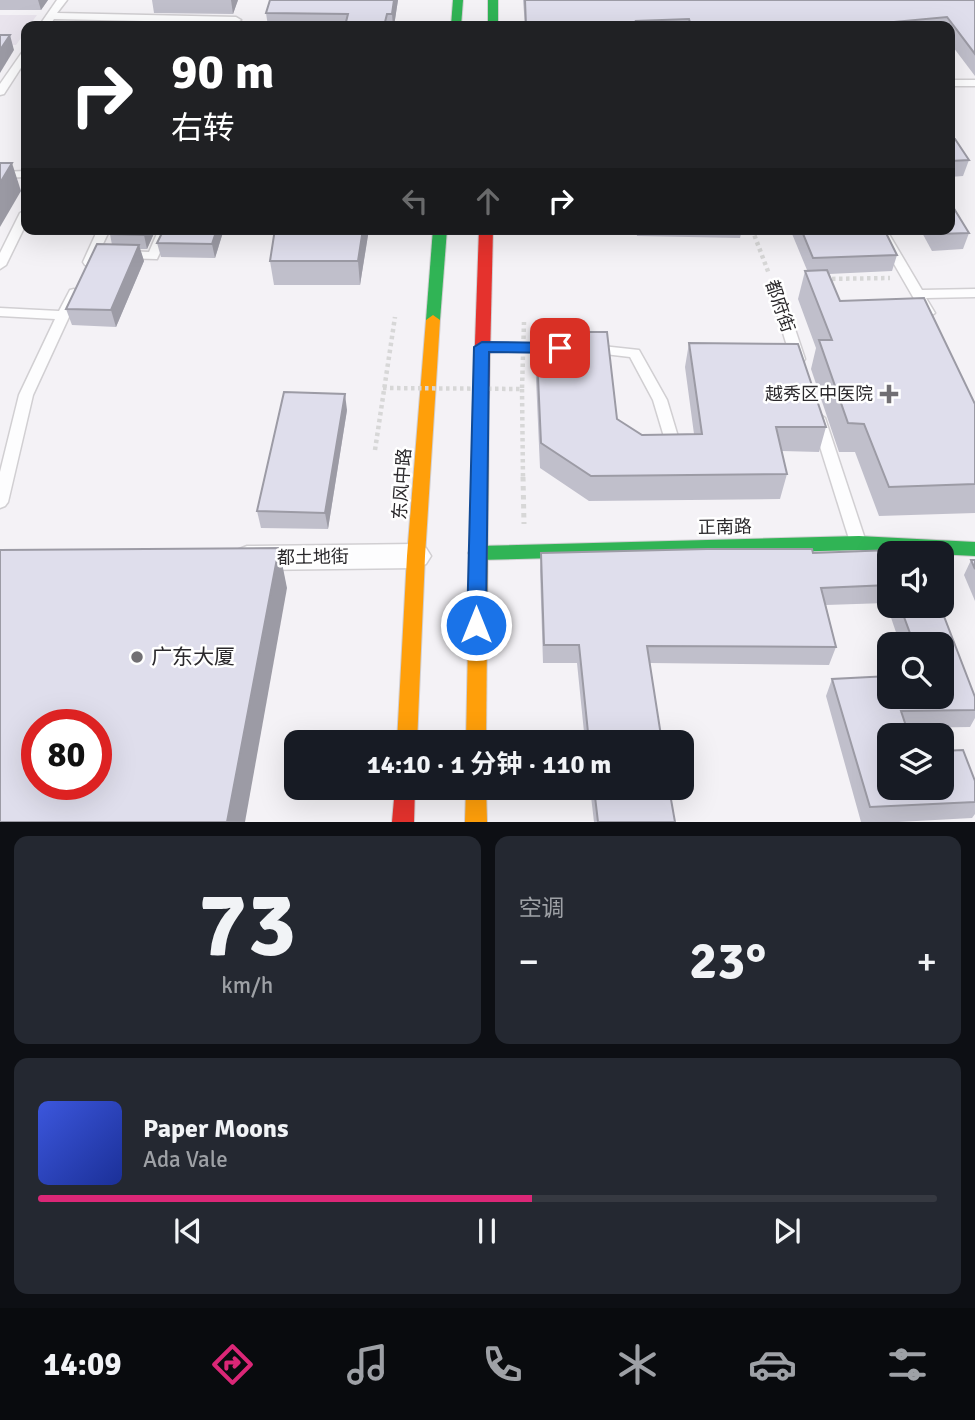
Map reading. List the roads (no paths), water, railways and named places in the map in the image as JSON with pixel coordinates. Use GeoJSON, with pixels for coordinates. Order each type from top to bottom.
{"type":"FeatureCollection","features":[{"type":"Feature","properties":{"kind":"main road"},"geometry":{"type":"LineString","coordinates":[[456,21],[458,0]]}},
{"type":"Feature","properties":{"kind":"main road"},"geometry":{"type":"LineString","coordinates":[[493,21],[494,0]]}},
{"type":"Feature","properties":{"kind":"main road","name":"东风中路"},"geometry":{"type":"LineString","coordinates":[[408,730],[416,556],[440,235]]}},
{"type":"Feature","properties":{"kind":"main road"},"geometry":{"type":"LineString","coordinates":[[476,730],[477,554],[486,235]]}},
{"type":"Feature","properties":{"kind":"main road","name":"正南路"},"geometry":{"type":"LineString","coordinates":[[477,554],[859,543],[975,549]]}},
{"type":"Feature","properties":{"kind":"main road"},"geometry":{"type":"LineString","coordinates":[[404,821],[405,800]]}},
{"type":"Feature","properties":{"kind":"main road"},"geometry":{"type":"LineString","coordinates":[[476,800],[476,821]]}},
{"type":"Feature","properties":{"kind":"street","name":"都土地街"},"geometry":{"type":"LineString","coordinates":[[222,559],[416,556]]}},
{"type":"Feature","properties":{"kind":"lane"},"geometry":{"type":"LineString","coordinates":[[48,21],[62,0]]}},
{"type":"Feature","properties":{"kind":"lane"},"geometry":{"type":"LineString","coordinates":[[51,16],[236,20]]}},
{"type":"Feature","properties":{"kind":"lane"},"geometry":{"type":"LineString","coordinates":[[0,92],[21,60]]}},
{"type":"Feature","properties":{"kind":"lane"},"geometry":{"type":"LineString","coordinates":[[955,83],[975,83]]}},
{"type":"Feature","properties":{"kind":"lane"},"geometry":{"type":"LineString","coordinates":[[0,175],[21,174]]}},
{"type":"Feature","properties":{"kind":"lane"},"geometry":{"type":"LineString","coordinates":[[0,265],[21,223]]}},
{"type":"Feature","properties":{"kind":"lane"},"geometry":{"type":"LineString","coordinates":[[0,502],[26,395],[64,315],[105,254],[104,235]]}},
{"type":"Feature","properties":{"kind":"lane"},"geometry":{"type":"LineString","coordinates":[[105,254],[153,256],[162,235]]}},
{"type":"Feature","properties":{"kind":"lane"},"geometry":{"type":"LineString","coordinates":[[884,235],[934,321]]}},
{"type":"Feature","properties":{"kind":"lane","name":"都府街"},"geometry":{"type":"LineString","coordinates":[[775,287],[804,377]]}},
{"type":"Feature","properties":{"kind":"lane"},"geometry":{"type":"LineString","coordinates":[[918,294],[975,293]]}},
{"type":"Feature","properties":{"kind":"lane"},"geometry":{"type":"LineString","coordinates":[[0,312],[64,315]]}},
{"type":"Feature","properties":{"kind":"lane"},"geometry":{"type":"LineString","coordinates":[[482,347],[586,348],[634,353],[660,400],[676,451]]}},
{"type":"Feature","properties":{"kind":"lane"},"geometry":{"type":"LineString","coordinates":[[813,402],[859,543]]}},
{"type":"Feature","properties":{"kind":"place","name":"越秀区中医院"},"geometry":{"type":"Point","coordinates":[889,394]}},
{"type":"Feature","properties":{"kind":"place","name":"广东大厦"},"geometry":{"type":"Point","coordinates":[137,657]}}]}
